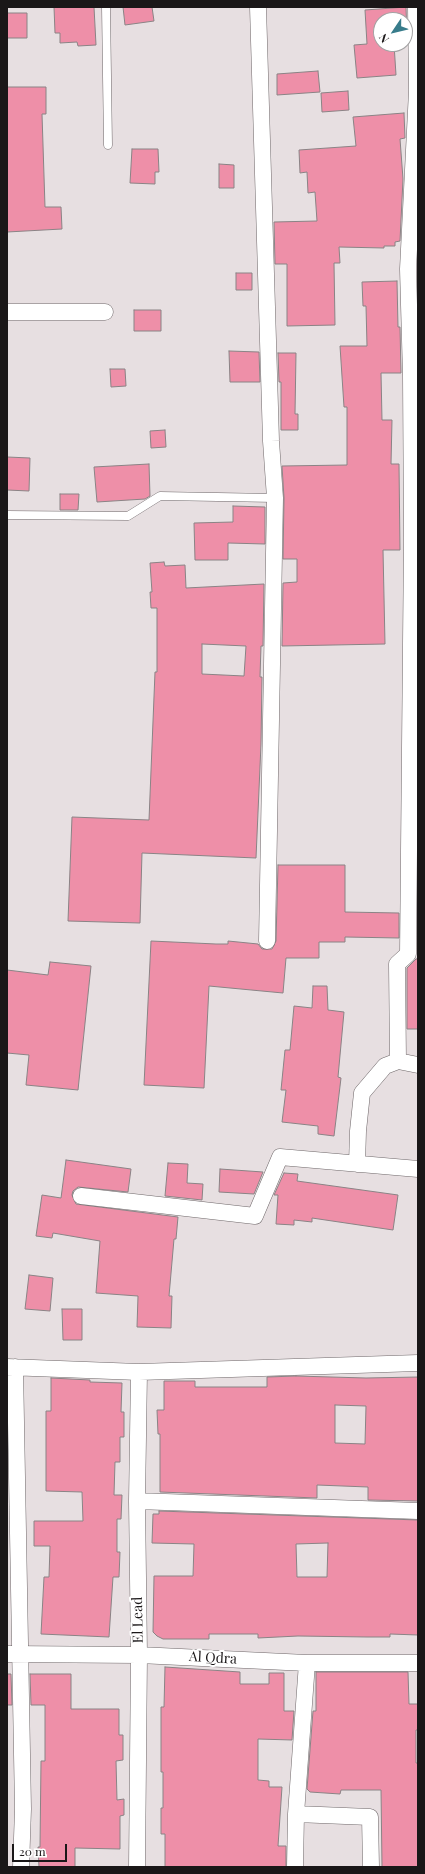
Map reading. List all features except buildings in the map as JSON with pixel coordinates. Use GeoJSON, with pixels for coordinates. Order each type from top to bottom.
{"type":"FeatureCollection","features":[{"type":"Feature","properties":{"kind":"street"},"geometry":{"type":"LineString","coordinates":[[258,7],[271,441],[275,498],[267,941]]}},
{"type":"Feature","properties":{"kind":"street"},"geometry":{"type":"LineString","coordinates":[[398,1061],[397,964],[408,954],[414,662],[411,376],[408,269],[415,194],[418,91],[416,7]]}},
{"type":"Feature","properties":{"kind":"street"},"geometry":{"type":"LineString","coordinates":[[7,312],[105,312]]}},
{"type":"Feature","properties":{"kind":"street"},"geometry":{"type":"LineString","coordinates":[[357,1164],[358,1131],[362,1092],[385,1066],[398,1061],[418,1065]]}},
{"type":"Feature","properties":{"kind":"street"},"geometry":{"type":"LineString","coordinates":[[81,1196],[255,1216],[280,1157],[418,1169]]}},
{"type":"Feature","properties":{"kind":"street"},"geometry":{"type":"LineString","coordinates":[[21,1867],[23,1808],[14,1654],[11,1367],[139,1372],[418,1363]]}},
{"type":"Feature","properties":{"kind":"street","name":"El Lead"},"geometry":{"type":"LineString","coordinates":[[137,1867],[139,1655],[137,1501],[139,1372]]}},
{"type":"Feature","properties":{"kind":"street"},"geometry":{"type":"LineString","coordinates":[[137,1501],[418,1511]]}},
{"type":"Feature","properties":{"kind":"street","name":"Al Qdra"},"geometry":{"type":"LineString","coordinates":[[14,1654],[139,1655],[307,1663],[418,1663]]}},
{"type":"Feature","properties":{"kind":"street"},"geometry":{"type":"LineString","coordinates":[[295,1867],[296,1814],[307,1663]]}},
{"type":"Feature","properties":{"kind":"street"},"geometry":{"type":"LineString","coordinates":[[296,1814],[370,1817],[371,1867]]}},
{"type":"Feature","properties":{"kind":"lane"},"geometry":{"type":"LineString","coordinates":[[106,7],[108,145]]}},
{"type":"Feature","properties":{"kind":"lane"},"geometry":{"type":"LineString","coordinates":[[7,515],[128,516],[160,496],[275,498]]}}]}
